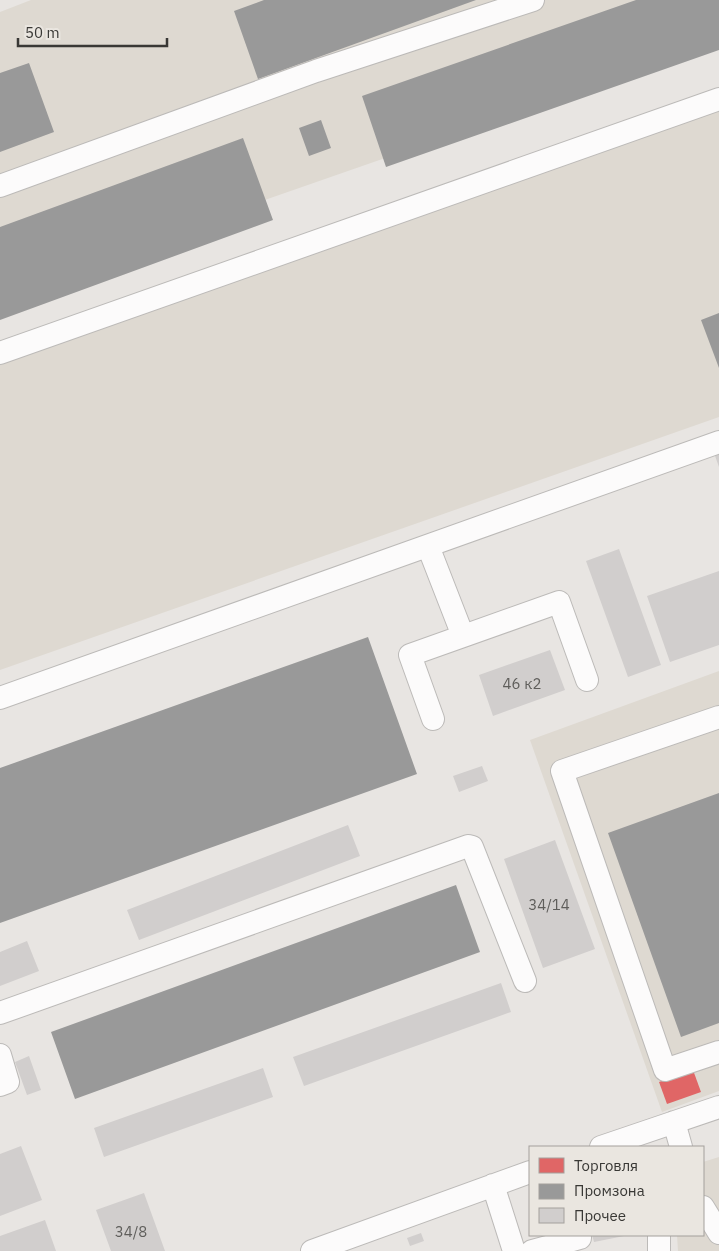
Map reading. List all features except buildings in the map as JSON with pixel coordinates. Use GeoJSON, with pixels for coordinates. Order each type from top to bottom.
{"type":"FeatureCollection","features":[{"type":"Feature","properties":{"kind":"lane"},"geometry":{"type":"LineString","coordinates":[[0,186],[316,71],[533,0]]}},
{"type":"Feature","properties":{"kind":"lane"},"geometry":{"type":"LineString","coordinates":[[0,353],[719,99]]}},
{"type":"Feature","properties":{"kind":"lane"},"geometry":{"type":"LineString","coordinates":[[0,698],[719,442]]}},
{"type":"Feature","properties":{"kind":"lane"},"geometry":{"type":"LineString","coordinates":[[428,546],[463,636]]}},
{"type":"Feature","properties":{"kind":"lane"},"geometry":{"type":"LineString","coordinates":[[433,719],[410,655],[560,602],[587,680]]}},
{"type":"Feature","properties":{"kind":"lane"},"geometry":{"type":"LineString","coordinates":[[719,717],[562,771],[666,1070],[719,1052]]}},
{"type":"Feature","properties":{"kind":"lane"},"geometry":{"type":"LineString","coordinates":[[0,1013],[468,846],[472,847],[525,981]]}},
{"type":"Feature","properties":{"kind":"lane"},"geometry":{"type":"LineString","coordinates":[[0,1055],[8,1082],[0,1085]]}},
{"type":"Feature","properties":{"kind":"lane"},"geometry":{"type":"LineString","coordinates":[[605,1146],[662,1132],[719,1108]]}},
{"type":"Feature","properties":{"kind":"lane"},"geometry":{"type":"LineString","coordinates":[[662,1132],[680,1146]]}},
{"type":"Feature","properties":{"kind":"lane"},"geometry":{"type":"LineString","coordinates":[[312,1251],[529,1172]]}},
{"type":"Feature","properties":{"kind":"lane"},"geometry":{"type":"LineString","coordinates":[[493,1185],[514,1251]]}},
{"type":"Feature","properties":{"kind":"lane"},"geometry":{"type":"LineString","coordinates":[[704,1209],[719,1233]]}},
{"type":"Feature","properties":{"kind":"lane"},"geometry":{"type":"LineString","coordinates":[[659,1236],[659,1251]]}},
{"type":"Feature","properties":{"kind":"lane"},"geometry":{"type":"LineString","coordinates":[[532,1251],[580,1238]]}},
{"type":"Feature","properties":{"kind":"shaded area"},"geometry":{"type":"Polygon","coordinates":[[[31,0],[719,0],[600,83],[0,294],[0,12],[31,0]]]}},
{"type":"Feature","properties":{"kind":"shaded area"},"geometry":{"type":"Polygon","coordinates":[[[719,87],[719,417],[0,670],[0,350],[73,320],[719,87]]]}},
{"type":"Feature","properties":{"kind":"shaded area"},"geometry":{"type":"Polygon","coordinates":[[[719,671],[719,1091],[662,1112],[530,740],[719,671]]]}},
{"type":"Feature","properties":{"kind":"shaded area"},"geometry":{"type":"Polygon","coordinates":[[[719,1157],[719,1251],[678,1251],[677,1236],[704,1236],[704,1162],[719,1157]]]}}]}
